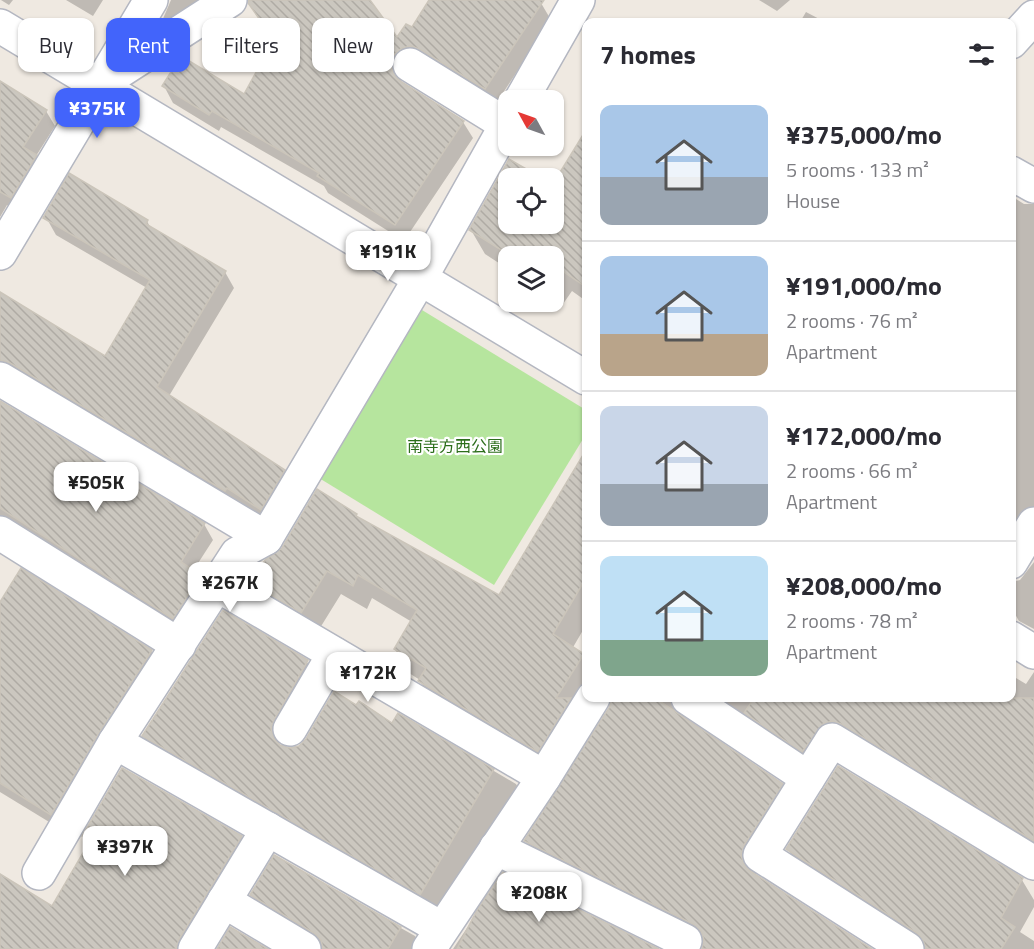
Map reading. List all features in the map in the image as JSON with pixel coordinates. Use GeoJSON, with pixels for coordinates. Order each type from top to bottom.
{"type":"FeatureCollection","features":[{"type":"Feature","properties":{"kind":"street"},"geometry":{"type":"LineString","coordinates":[[1,249],[151,0]]}},
{"type":"Feature","properties":{"kind":"street"},"geometry":{"type":"LineString","coordinates":[[100,85],[230,0]]}},
{"type":"Feature","properties":{"kind":"street"},"geometry":{"type":"LineString","coordinates":[[527,90],[578,0]]}},
{"type":"Feature","properties":{"kind":"street"},"geometry":{"type":"LineString","coordinates":[[1016,37],[1034,17]]}},
{"type":"Feature","properties":{"kind":"street"},"geometry":{"type":"LineString","coordinates":[[0,26],[582,376]]}},
{"type":"Feature","properties":{"kind":"street"},"geometry":{"type":"LineString","coordinates":[[410,65],[498,109]]}},
{"type":"Feature","properties":{"kind":"street"},"geometry":{"type":"LineString","coordinates":[[39,873],[115,742],[237,554],[266,537],[421,277],[498,141]]}},
{"type":"Feature","properties":{"kind":"street"},"geometry":{"type":"LineString","coordinates":[[1016,176],[1034,186]]}},
{"type":"Feature","properties":{"kind":"street"},"geometry":{"type":"LineString","coordinates":[[0,379],[266,537]]}},
{"type":"Feature","properties":{"kind":"street"},"geometry":{"type":"LineString","coordinates":[[1016,554],[1034,524]]}},
{"type":"Feature","properties":{"kind":"street"},"geometry":{"type":"LineString","coordinates":[[0,533],[179,645]]}},
{"type":"Feature","properties":{"kind":"street"},"geometry":{"type":"LineString","coordinates":[[217,585],[544,777]]}},
{"type":"Feature","properties":{"kind":"street"},"geometry":{"type":"LineString","coordinates":[[1016,641],[1034,652]]}},
{"type":"Feature","properties":{"kind":"street"},"geometry":{"type":"LineString","coordinates":[[290,729],[334,654]]}},
{"type":"Feature","properties":{"kind":"street"},"geometry":{"type":"LineString","coordinates":[[115,742],[268,829],[435,939],[544,777],[591,702]]}},
{"type":"Feature","properties":{"kind":"street"},"geometry":{"type":"LineString","coordinates":[[694,702],[808,778]]}},
{"type":"Feature","properties":{"kind":"street"},"geometry":{"type":"LineString","coordinates":[[907,949],[760,855],[831,740],[1034,863]]}},
{"type":"Feature","properties":{"kind":"street"},"geometry":{"type":"LineString","coordinates":[[195,949],[268,829]]}},
{"type":"Feature","properties":{"kind":"street"},"geometry":{"type":"LineString","coordinates":[[496,848],[686,941]]}},
{"type":"Feature","properties":{"kind":"street"},"geometry":{"type":"LineString","coordinates":[[224,901],[304,949]]}},
{"type":"Feature","properties":{"kind":"green space","name":"南寺方西公園"},"geometry":{"type":"Polygon","coordinates":[[[422,310],[582,408],[582,441],[494,585],[319,478],[422,310]]]}},
{"type":"Feature","properties":{"kind":"building"},"geometry":{"type":"Polygon","coordinates":[[[249,0],[370,0],[383,18],[312,18],[312,72],[393,72],[400,81],[464,121],[395,225],[317,176],[319,173],[212,111],[209,115],[162,86],[171,72],[190,72],[190,61],[202,69],[202,72],[208,72],[244,94],[256,72],[300,72],[300,18],[259,18],[248,3],[249,0]]]}},
{"type":"Feature","properties":{"kind":"building"},"geometry":{"type":"Polygon","coordinates":[[[429,0],[544,0],[485,89],[419,49],[411,46],[402,48],[394,55],[394,33],[397,37],[406,24],[412,27],[429,0]]]}},
{"type":"Feature","properties":{"kind":"building"},"geometry":{"type":"Polygon","coordinates":[[[0,81],[47,110],[23,147],[37,155],[11,198],[0,192],[0,81]]]}},
{"type":"Feature","properties":{"kind":"building"},"geometry":{"type":"Polygon","coordinates":[[[582,136],[582,284],[564,272],[564,246],[498,246],[498,248],[469,230],[498,179],[498,234],[564,234],[563,168],[582,136]]]}},
{"type":"Feature","properties":{"kind":"building"},"geometry":{"type":"Polygon","coordinates":[[[509,159],[525,168],[504,168],[509,159]]]}},
{"type":"Feature","properties":{"kind":"building"},"geometry":{"type":"Polygon","coordinates":[[[69,173],[148,220],[146,224],[226,271],[157,387],[285,470],[261,510],[227,488],[225,491],[10,363],[0,360],[0,292],[105,356],[150,280],[43,218],[69,173]]]}},
{"type":"Feature","properties":{"kind":"building"},"geometry":{"type":"Polygon","coordinates":[[[0,401],[205,523],[181,562],[201,575],[173,619],[0,508],[0,401]]]}},
{"type":"Feature","properties":{"kind":"building"},"geometry":{"type":"Polygon","coordinates":[[[582,457],[582,585],[553,634],[582,653],[582,657],[556,698],[571,698],[538,752],[418,681],[426,668],[394,649],[417,610],[358,575],[353,586],[327,571],[301,613],[251,583],[265,560],[282,548],[317,489],[357,514],[356,516],[499,595],[582,457]]]}},
{"type":"Feature","properties":{"kind":"building"},"geometry":{"type":"Polygon","coordinates":[[[21,568],[152,650],[99,733],[51,815],[0,783],[0,602],[21,568]]]}},
{"type":"Feature","properties":{"kind":"building"},"geometry":{"type":"Polygon","coordinates":[[[223,610],[308,660],[271,729],[274,739],[280,745],[290,748],[299,746],[306,739],[334,691],[356,705],[359,701],[392,723],[398,713],[494,769],[420,895],[142,736],[223,610]]]}},
{"type":"Feature","properties":{"kind":"building"},"geometry":{"type":"Polygon","coordinates":[[[1016,698],[1034,698],[1034,841],[841,724],[832,721],[823,724],[802,752],[744,713],[751,702],[1016,702],[1016,698]]]}},
{"type":"Feature","properties":{"kind":"building"},"geometry":{"type":"Polygon","coordinates":[[[611,702],[661,702],[783,784],[744,845],[741,855],[744,864],[750,871],[872,949],[702,949],[704,940],[701,931],[693,924],[524,841],[611,702]]]}},
{"type":"Feature","properties":{"kind":"building"},"geometry":{"type":"Polygon","coordinates":[[[838,766],[1023,878],[1001,918],[1015,927],[1001,949],[926,949],[917,933],[786,849],[838,766]]]}},
{"type":"Feature","properties":{"kind":"building"},"geometry":{"type":"Polygon","coordinates":[[[122,768],[242,836],[179,939],[176,949],[0,949],[0,874],[52,906],[90,841],[82,836],[122,768]]]}},
{"type":"Feature","properties":{"kind":"building"},"geometry":{"type":"Polygon","coordinates":[[[274,855],[401,927],[388,949],[323,949],[321,940],[314,933],[250,895],[274,855]]]}},
{"type":"Feature","properties":{"kind":"building"},"geometry":{"type":"Polygon","coordinates":[[[503,872],[659,949],[457,949],[477,910],[503,872]]]}},
{"type":"Feature","properties":{"kind":"building"},"geometry":{"type":"Polygon","coordinates":[[[230,927],[268,949],[217,949],[230,927]]]}}]}
